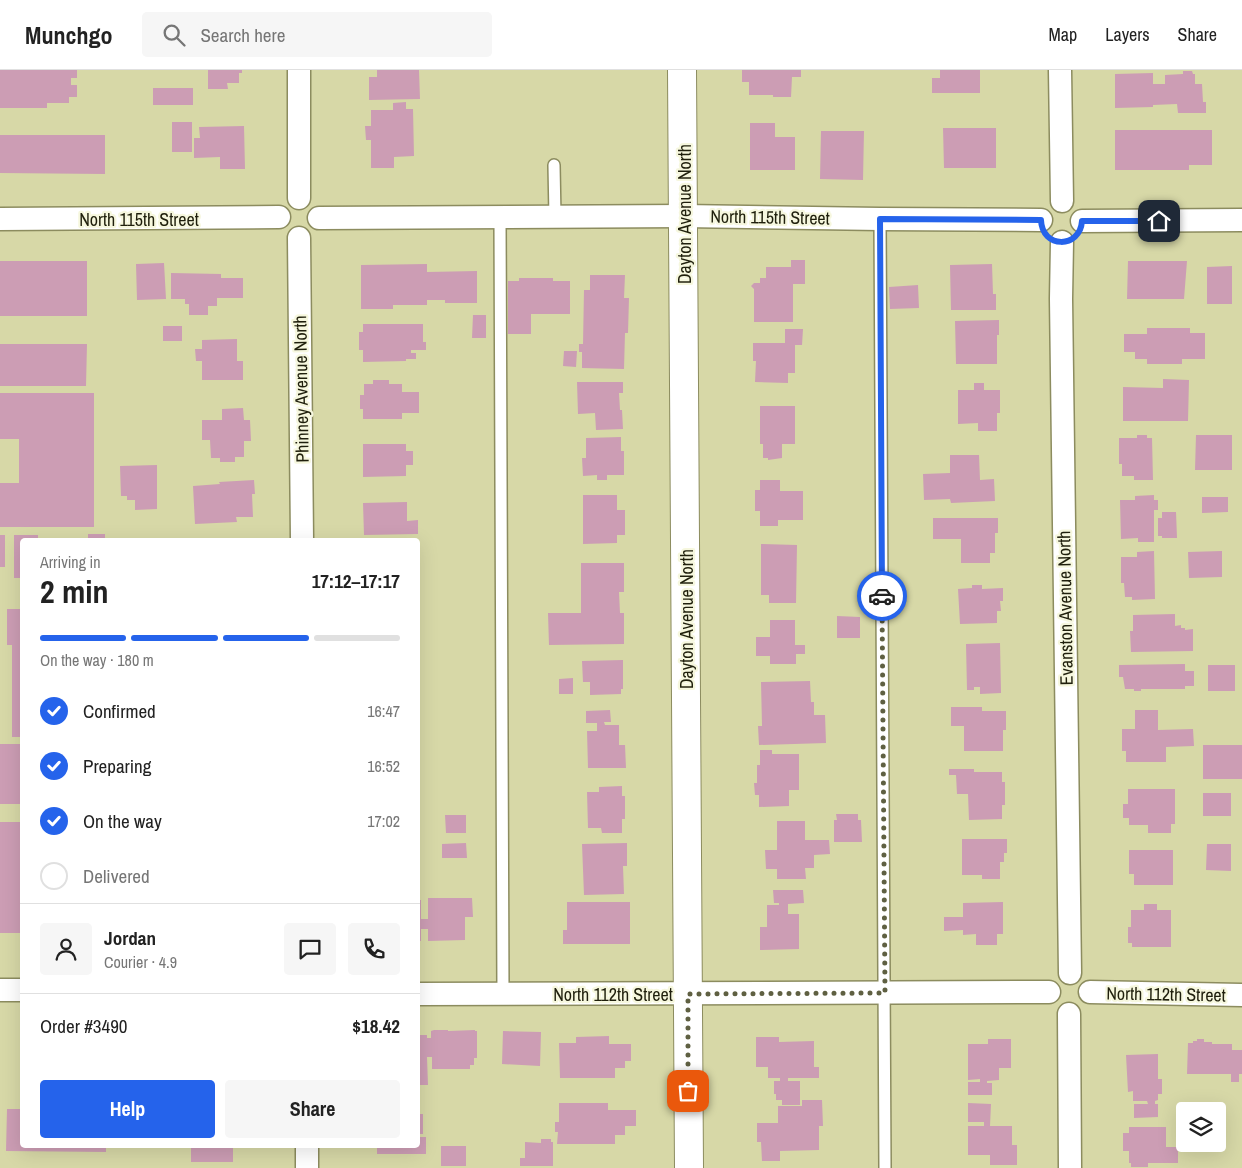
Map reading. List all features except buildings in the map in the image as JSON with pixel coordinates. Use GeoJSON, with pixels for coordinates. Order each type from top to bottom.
{"type":"FeatureCollection","features":[{"type":"Feature","properties":{"kind":"street"},"geometry":{"type":"LineString","coordinates":[[298,198],[299,70]]}},
{"type":"Feature","properties":{"kind":"street","name":"Dayton Avenue North"},"geometry":{"type":"LineString","coordinates":[[682,70],[689,1168]]}},
{"type":"Feature","properties":{"kind":"street"},"geometry":{"type":"LineString","coordinates":[[1060,70],[1062,201]]}},
{"type":"Feature","properties":{"kind":"street"},"geometry":{"type":"LineString","coordinates":[[298,198],[309,201],[314,205],[319,218],[315,230],[310,235],[299,238],[285,233],[281,228],[279,217],[284,204],[298,198]]}},
{"type":"Feature","properties":{"kind":"street"},"geometry":{"type":"LineString","coordinates":[[1062,201],[1074,205],[1079,210],[1082,221],[1081,230],[1077,235],[1072,239],[1062,242],[1052,240],[1046,236],[1041,220],[1044,210],[1049,205],[1062,201]]}},
{"type":"Feature","properties":{"kind":"street","name":"North 115th Street"},"geometry":{"type":"LineString","coordinates":[[319,218],[684,216],[1041,220]]}},
{"type":"Feature","properties":{"kind":"street","name":"North 115th Street"},"geometry":{"type":"LineString","coordinates":[[0,219],[279,217]]}},
{"type":"Feature","properties":{"kind":"street"},"geometry":{"type":"LineString","coordinates":[[1082,221],[1242,220]]}},
{"type":"Feature","properties":{"kind":"street","name":"Phinney Avenue North"},"geometry":{"type":"LineString","coordinates":[[299,238],[302,538]]}},
{"type":"Feature","properties":{"kind":"street","name":"Evanston Avenue North"},"geometry":{"type":"LineString","coordinates":[[1062,242],[1061,325],[1070,973]]}},
{"type":"Feature","properties":{"kind":"street"},"geometry":{"type":"LineString","coordinates":[[1070,973],[1081,976],[1090,992],[1085,1008],[1079,1012],[1069,1014],[1060,1012],[1055,1008],[1051,1003],[1049,992],[1055,979],[1060,975],[1070,973]]}},
{"type":"Feature","properties":{"kind":"street"},"geometry":{"type":"LineString","coordinates":[[0,990],[20,990]]}},
{"type":"Feature","properties":{"kind":"street","name":"North 112th Street"},"geometry":{"type":"LineString","coordinates":[[420,994],[1049,992]]}},
{"type":"Feature","properties":{"kind":"street","name":"North 112th Street"},"geometry":{"type":"LineString","coordinates":[[1090,992],[1242,996]]}},
{"type":"Feature","properties":{"kind":"street"},"geometry":{"type":"LineString","coordinates":[[1069,1014],[1070,1168]]}},
{"type":"Feature","properties":{"kind":"street"},"geometry":{"type":"LineString","coordinates":[[307,1148],[307,1168]]}},
{"type":"Feature","properties":{"kind":"lane"},"geometry":{"type":"LineString","coordinates":[[554,165],[555,217]]}},
{"type":"Feature","properties":{"kind":"lane"},"geometry":{"type":"LineString","coordinates":[[500,217],[503,994]]}},
{"type":"Feature","properties":{"kind":"lane"},"geometry":{"type":"LineString","coordinates":[[880,219],[885,1168]]}},
{"type":"Feature","properties":{"kind":"way so far"},"geometry":{"type":"LineString","coordinates":[[688,1091],[688,994],[885,993],[882,596]]}},
{"type":"Feature","properties":{"kind":"route"},"geometry":{"type":"LineString","coordinates":[[882,596],[880,219],[1041,220],[1046,236],[1059,242],[1066,242],[1077,235],[1081,230],[1082,221],[1159,221]]}}]}
